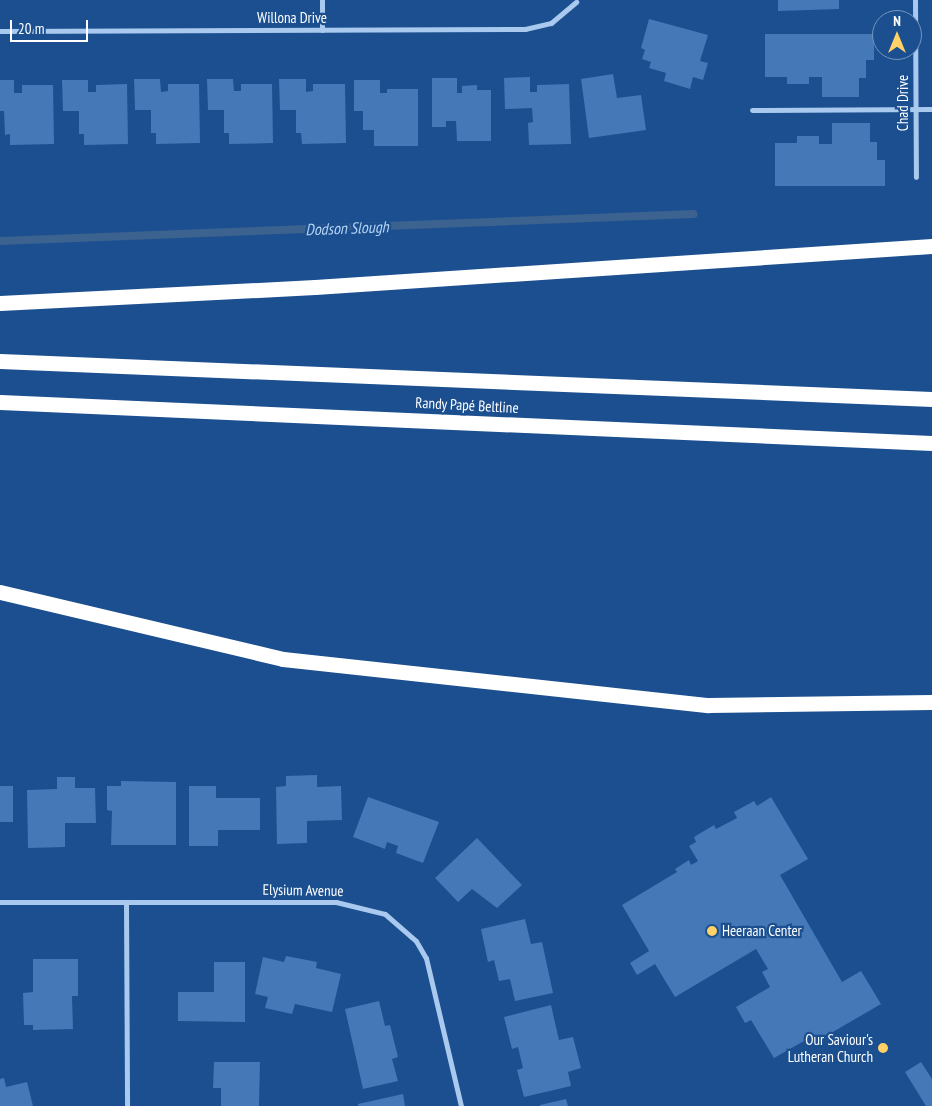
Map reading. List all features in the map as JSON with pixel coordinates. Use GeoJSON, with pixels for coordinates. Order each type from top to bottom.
{"type":"FeatureCollection","features":[{"type":"Feature","properties":{"kind":"highway"},"geometry":{"type":"LineString","coordinates":[[0,303],[315,287],[932,246]]}},
{"type":"Feature","properties":{"kind":"highway","name":"Randy Papé Beltline"},"geometry":{"type":"LineString","coordinates":[[0,361],[932,399]]}},
{"type":"Feature","properties":{"kind":"highway","name":"Randy Papé Beltline"},"geometry":{"type":"LineString","coordinates":[[0,402],[932,443]]}},
{"type":"Feature","properties":{"kind":"highway"},"geometry":{"type":"LineString","coordinates":[[0,592],[284,659],[709,705],[932,702]]}},
{"type":"Feature","properties":{"kind":"street"},"geometry":{"type":"LineString","coordinates":[[322,0],[322,30]]}},
{"type":"Feature","properties":{"kind":"street","name":"Chad Drive"},"geometry":{"type":"LineString","coordinates":[[915,0],[916,176]]}},
{"type":"Feature","properties":{"kind":"street","name":"Willona Drive"},"geometry":{"type":"LineString","coordinates":[[0,31],[525,29],[550,23],[576,2]]}},
{"type":"Feature","properties":{"kind":"street"},"geometry":{"type":"LineString","coordinates":[[752,110],[932,109]]}},
{"type":"Feature","properties":{"kind":"street","name":"Elysium Avenue"},"geometry":{"type":"LineString","coordinates":[[0,902],[336,902],[385,914],[416,941],[426,958],[461,1106]]}},
{"type":"Feature","properties":{"kind":"street"},"geometry":{"type":"LineString","coordinates":[[126,902],[127,1106]]}},
{"type":"Feature","properties":{"kind":"building"},"geometry":{"type":"Polygon","coordinates":[[[778,0],[839,0],[839,9],[778,11],[778,0]]]}},
{"type":"Feature","properties":{"kind":"building"},"geometry":{"type":"Polygon","coordinates":[[[649,19],[708,35],[700,61],[708,63],[703,80],[693,77],[690,89],[664,81],[666,73],[649,68],[651,62],[642,59],[645,50],[641,48],[649,19]]]}},
{"type":"Feature","properties":{"kind":"building"},"geometry":{"type":"Polygon","coordinates":[[[765,34],[872,34],[872,60],[866,60],[866,78],[859,78],[859,97],[822,97],[822,77],[809,77],[809,84],[787,84],[787,77],[765,77],[765,34]]]}},
{"type":"Feature","properties":{"kind":"building"},"geometry":{"type":"Polygon","coordinates":[[[613,74],[617,98],[641,95],[646,130],[589,138],[581,79],[613,74]]]}},
{"type":"Feature","properties":{"kind":"building"},"geometry":{"type":"Polygon","coordinates":[[[530,77],[530,92],[537,92],[537,85],[569,84],[571,144],[529,145],[528,123],[533,122],[532,108],[505,109],[504,78],[530,77]]]}},
{"type":"Feature","properties":{"kind":"building"},"geometry":{"type":"Polygon","coordinates":[[[432,78],[457,78],[457,93],[462,93],[462,86],[477,85],[477,90],[491,90],[491,141],[457,141],[456,121],[446,121],[446,127],[432,127],[432,78]]]}},
{"type":"Feature","properties":{"kind":"building"},"geometry":{"type":"Polygon","coordinates":[[[134,79],[160,79],[161,92],[168,91],[168,84],[199,84],[200,143],[156,144],[156,133],[151,133],[151,110],[135,110],[134,79]]]}},
{"type":"Feature","properties":{"kind":"building"},"geometry":{"type":"Polygon","coordinates":[[[207,79],[233,79],[234,91],[241,91],[241,84],[272,84],[273,143],[229,144],[229,133],[224,133],[224,110],[208,110],[207,79]]]}},
{"type":"Feature","properties":{"kind":"building"},"geometry":{"type":"Polygon","coordinates":[[[279,79],[306,79],[306,92],[313,91],[313,84],[345,84],[346,143],[302,144],[301,133],[296,133],[296,110],[280,110],[279,79]]]}},
{"type":"Feature","properties":{"kind":"building"},"geometry":{"type":"Polygon","coordinates":[[[0,80],[14,80],[14,93],[22,93],[22,85],[53,85],[54,144],[10,145],[10,134],[5,135],[4,111],[0,111],[0,80]]]}},
{"type":"Feature","properties":{"kind":"building"},"geometry":{"type":"Polygon","coordinates":[[[62,80],[88,80],[88,92],[96,92],[96,85],[127,84],[128,144],[84,145],[84,134],[79,134],[79,111],[63,111],[62,80]]]}},
{"type":"Feature","properties":{"kind":"building"},"geometry":{"type":"Polygon","coordinates":[[[354,80],[380,80],[380,93],[387,93],[387,89],[418,89],[418,146],[374,146],[374,130],[363,130],[363,111],[354,111],[354,80]]]}},
{"type":"Feature","properties":{"kind":"building"},"geometry":{"type":"Polygon","coordinates":[[[832,123],[870,123],[870,142],[877,142],[877,160],[885,160],[885,186],[775,186],[775,143],[797,143],[797,136],[819,136],[819,144],[832,144],[832,123]]]}},
{"type":"Feature","properties":{"kind":"building"},"geometry":{"type":"Polygon","coordinates":[[[317,775],[317,787],[341,786],[342,820],[307,821],[307,843],[277,844],[276,787],[286,786],[286,776],[317,775]]]}},
{"type":"Feature","properties":{"kind":"building"},"geometry":{"type":"Polygon","coordinates":[[[57,777],[75,777],[75,788],[95,788],[96,823],[65,823],[65,847],[28,848],[27,790],[57,789],[57,777]]]}},
{"type":"Feature","properties":{"kind":"building"},"geometry":{"type":"Polygon","coordinates":[[[121,781],[176,782],[176,845],[111,845],[112,811],[107,810],[107,786],[121,786],[121,781]]]}},
{"type":"Feature","properties":{"kind":"building"},"geometry":{"type":"Polygon","coordinates":[[[0,786],[13,786],[13,822],[0,822],[0,786]]]}},
{"type":"Feature","properties":{"kind":"building"},"geometry":{"type":"Polygon","coordinates":[[[189,786],[216,786],[216,798],[260,798],[260,830],[218,830],[218,846],[189,846],[189,786]]]}},
{"type":"Feature","properties":{"kind":"building"},"geometry":{"type":"Polygon","coordinates":[[[368,797],[439,822],[423,863],[396,853],[398,846],[387,842],[385,849],[353,837],[368,797]]]}},
{"type":"Feature","properties":{"kind":"building","name":"Heeraan Center"},"geometry":{"type":"Polygon","coordinates":[[[771,797],[808,859],[780,875],[842,982],[861,971],[881,1004],[807,1047],[804,1041],[774,1058],[751,1020],[745,1023],[736,1007],[770,987],[762,972],[768,969],[756,949],[675,997],[655,964],[637,975],[630,963],[649,951],[622,905],[677,872],[675,869],[689,860],[691,865],[698,861],[689,846],[696,842],[694,837],[714,825],[716,829],[737,818],[734,812],[754,801],[757,806],[771,797]]]}},
{"type":"Feature","properties":{"kind":"building"},"geometry":{"type":"Polygon","coordinates":[[[477,838],[522,885],[497,908],[472,889],[458,902],[435,878],[477,838]]]}},
{"type":"Feature","properties":{"kind":"building"},"geometry":{"type":"Polygon","coordinates":[[[525,919],[531,944],[542,942],[553,993],[515,1001],[510,979],[499,981],[494,960],[488,962],[481,929],[525,919]]]}},
{"type":"Feature","properties":{"kind":"building"},"geometry":{"type":"Polygon","coordinates":[[[286,956],[317,962],[316,968],[341,974],[332,1012],[295,1004],[292,1014],[265,1008],[268,997],[255,994],[263,957],[284,962],[286,956]]]}},
{"type":"Feature","properties":{"kind":"building"},"geometry":{"type":"Polygon","coordinates":[[[33,959],[78,959],[78,996],[72,996],[73,1029],[33,1030],[33,1025],[24,1025],[23,993],[33,992],[33,959]]]}},
{"type":"Feature","properties":{"kind":"building"},"geometry":{"type":"Polygon","coordinates":[[[214,962],[245,962],[245,1022],[178,1021],[178,992],[214,992],[214,962]]]}},
{"type":"Feature","properties":{"kind":"building"},"geometry":{"type":"Polygon","coordinates":[[[379,1001],[385,1026],[390,1025],[398,1057],[392,1059],[398,1081],[363,1089],[345,1009],[379,1001]]]}},
{"type":"Feature","properties":{"kind":"building"},"geometry":{"type":"Polygon","coordinates":[[[551,1005],[559,1040],[573,1037],[581,1068],[568,1072],[571,1086],[524,1097],[517,1070],[523,1068],[518,1047],[512,1049],[504,1017],[551,1005]]]}},
{"type":"Feature","properties":{"kind":"building"},"geometry":{"type":"Polygon","coordinates":[[[214,1062],[260,1062],[259,1106],[221,1106],[221,1088],[213,1088],[214,1062]]]}},
{"type":"Feature","properties":{"kind":"building"},"geometry":{"type":"Polygon","coordinates":[[[921,1062],[932,1079],[932,1106],[926,1106],[905,1072],[921,1062]]]}},
{"type":"Feature","properties":{"kind":"building"},"geometry":{"type":"Polygon","coordinates":[[[4,1078],[6,1087],[27,1082],[33,1106],[0,1106],[0,1079],[4,1078]]]}},
{"type":"Feature","properties":{"kind":"building"},"geometry":{"type":"Polygon","coordinates":[[[403,1094],[405,1106],[358,1106],[358,1104],[403,1094]]]}},
{"type":"Feature","properties":{"kind":"building"},"geometry":{"type":"Polygon","coordinates":[[[566,1099],[568,1106],[540,1106],[540,1105],[566,1099]]]}},
{"type":"Feature","properties":{"kind":"waterway","name":"Dodson Slough"},"geometry":{"type":"LineString","coordinates":[[0,241],[693,214]]}},
{"type":"Feature","properties":{"kind":"place","name":"Heeraan Center"},"geometry":{"type":"Point","coordinates":[712,931]}},
{"type":"Feature","properties":{"kind":"place","name":"Our Saviour's Lutheran Church"},"geometry":{"type":"Point","coordinates":[883,1048]}}]}
